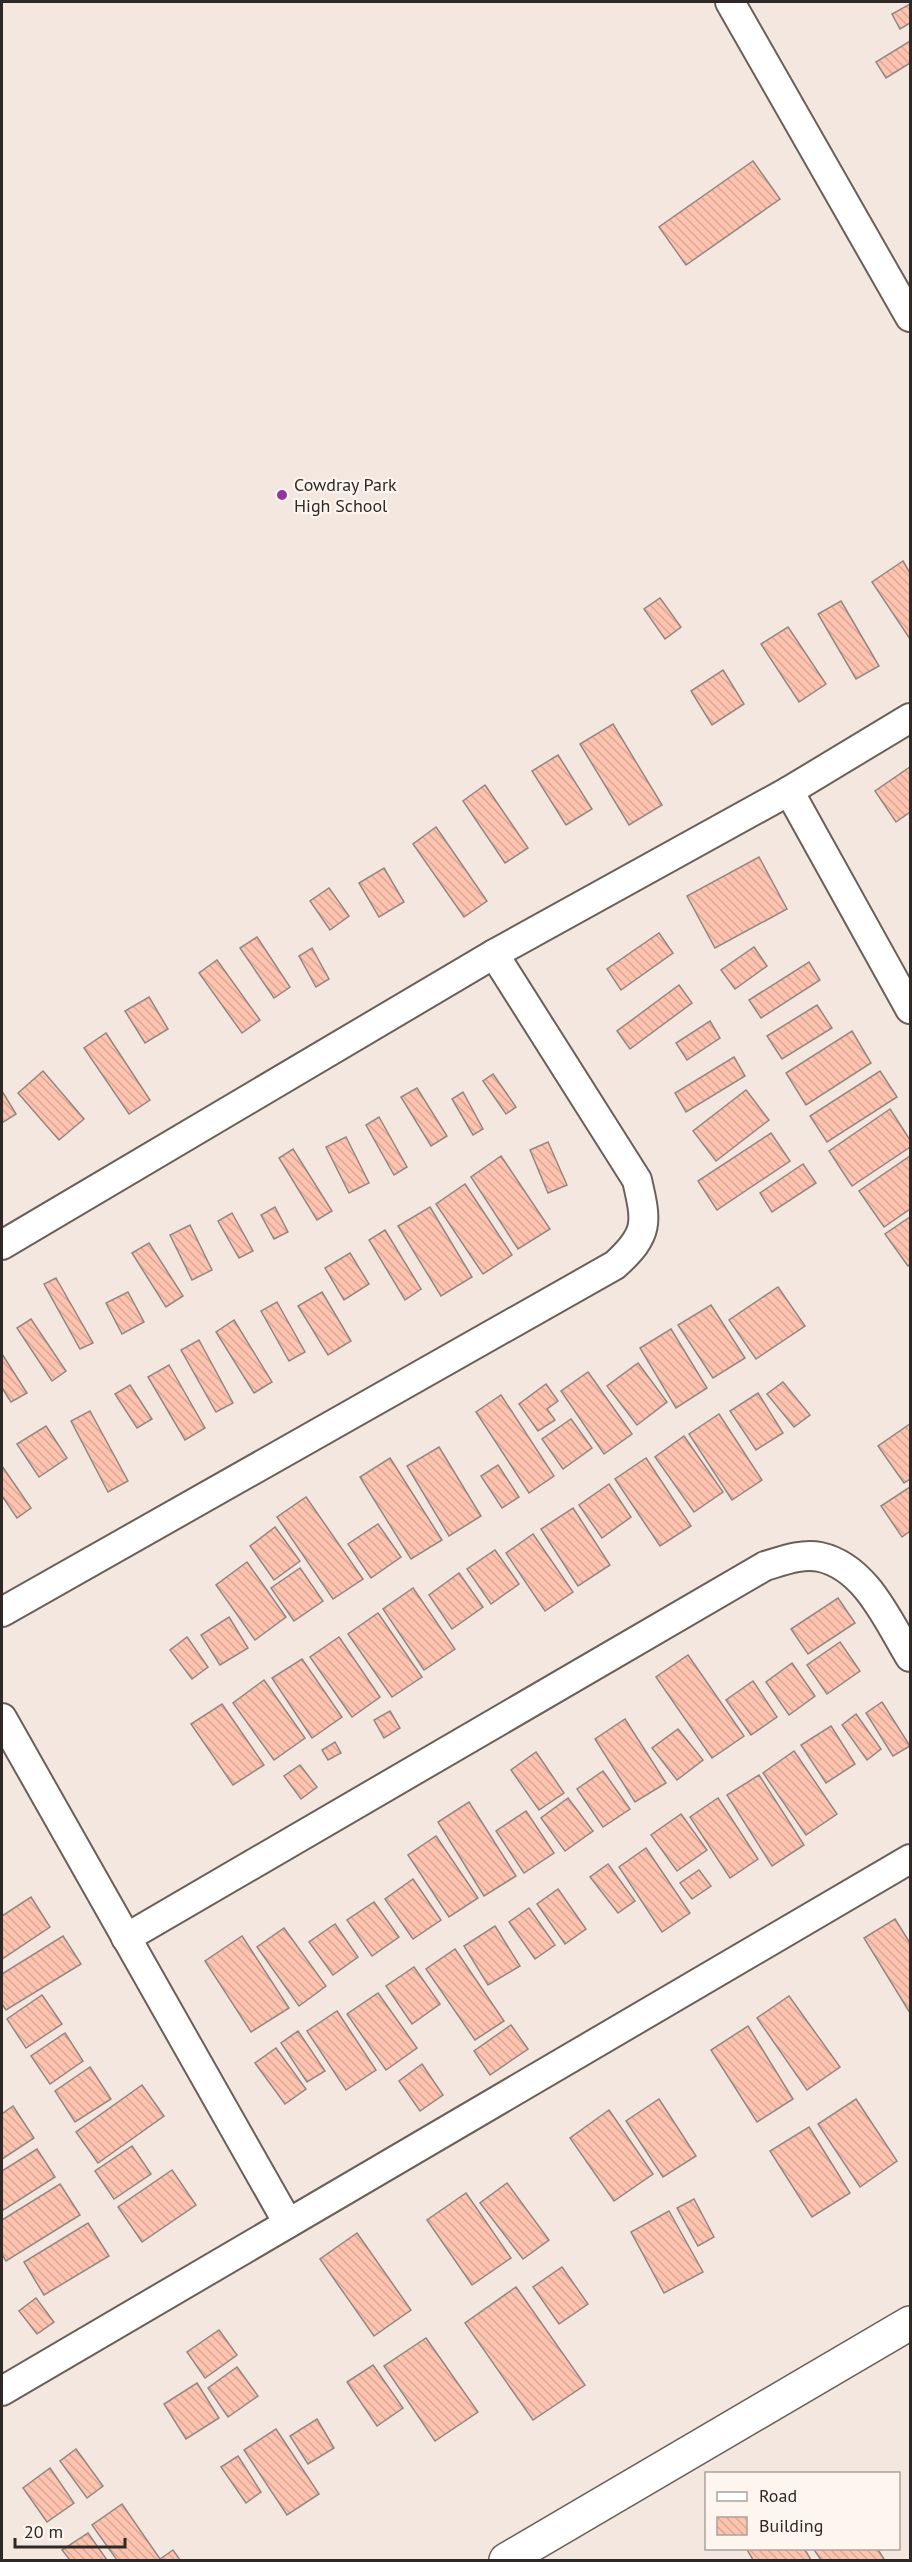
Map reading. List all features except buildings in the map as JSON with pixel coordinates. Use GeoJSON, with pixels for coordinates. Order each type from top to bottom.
{"type":"FeatureCollection","features":[{"type":"Feature","properties":{"kind":"street"},"geometry":{"type":"LineString","coordinates":[[730,2],[910,317]]}},
{"type":"Feature","properties":{"kind":"street"},"geometry":{"type":"LineString","coordinates":[[2,1245],[494,954],[789,791],[910,718]]}},
{"type":"Feature","properties":{"kind":"street"},"geometry":{"type":"LineString","coordinates":[[789,791],[910,1009]]}},
{"type":"Feature","properties":{"kind":"street"},"geometry":{"type":"LineString","coordinates":[[2,1612],[615,1265],[636,1246],[642,1230],[644,1210],[637,1180],[494,954]]}},
{"type":"Feature","properties":{"kind":"street"},"geometry":{"type":"LineString","coordinates":[[126,1938],[765,1566],[791,1558],[818,1556],[839,1564],[871,1593],[910,1657]]}},
{"type":"Feature","properties":{"kind":"street"},"geometry":{"type":"LineString","coordinates":[[2,1718],[288,2223]]}},
{"type":"Feature","properties":{"kind":"street"},"geometry":{"type":"LineString","coordinates":[[3,2387],[910,1859]]}},
{"type":"Feature","properties":{"kind":"street"},"geometry":{"type":"LineString","coordinates":[[506,2560],[910,2323]]}},
{"type":"Feature","properties":{"kind":"place","name":"Cowdray Park High School"},"geometry":{"type":"Point","coordinates":[282,495]}}]}
